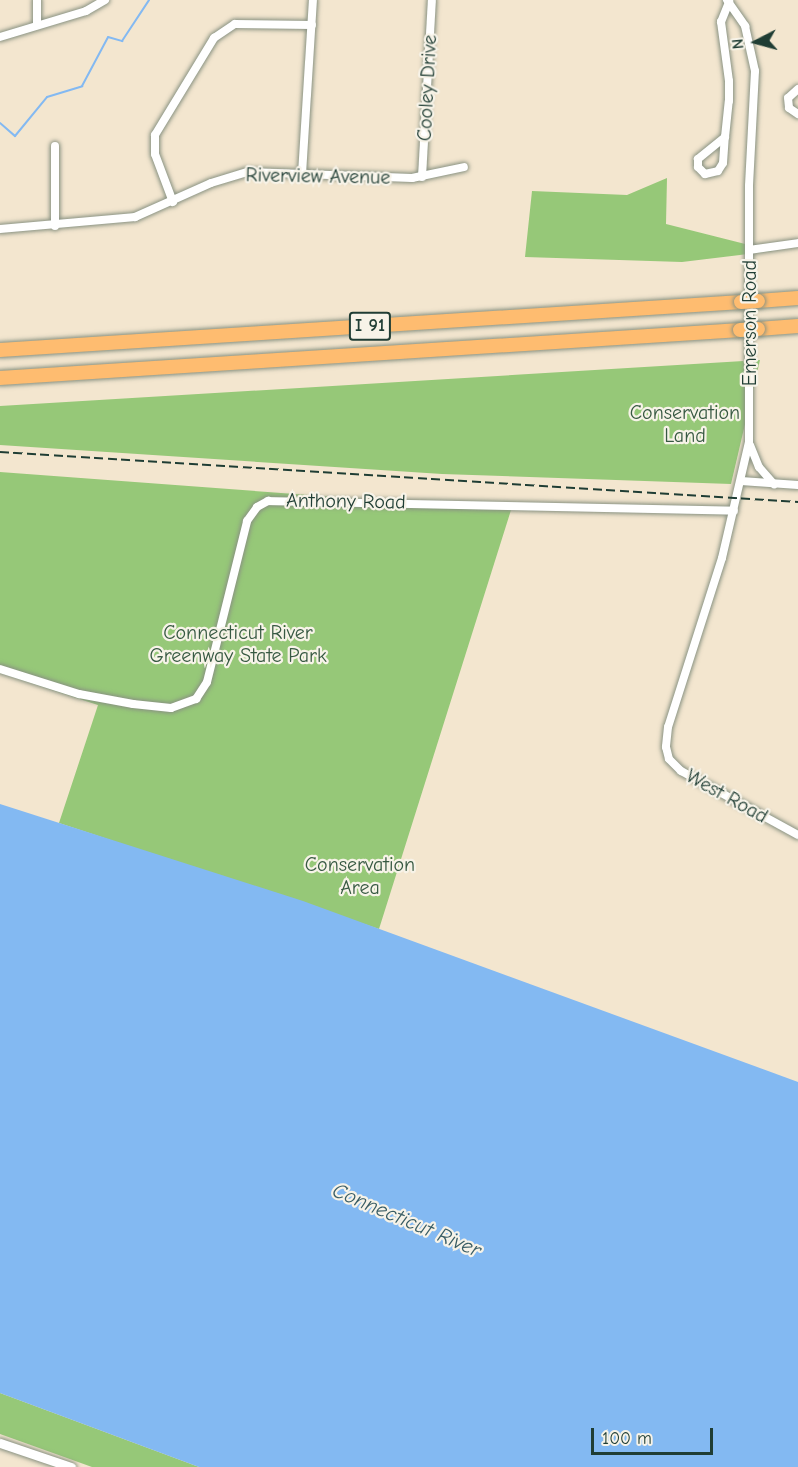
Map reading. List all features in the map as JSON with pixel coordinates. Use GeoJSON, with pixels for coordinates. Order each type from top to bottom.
{"type":"FeatureCollection","features":[{"type":"Feature","properties":{"kind":"highway","name":"I 91"},"geometry":{"type":"LineString","coordinates":[[0,350],[798,298]]}},
{"type":"Feature","properties":{"kind":"highway","name":"I 91"},"geometry":{"type":"LineString","coordinates":[[0,378],[798,326]]}},
{"type":"Feature","properties":{"kind":"street"},"geometry":{"type":"LineString","coordinates":[[37,0],[37,25]]}},
{"type":"Feature","properties":{"kind":"street"},"geometry":{"type":"LineString","coordinates":[[0,37],[86,11],[105,0]]}},
{"type":"Feature","properties":{"kind":"street"},"geometry":{"type":"LineString","coordinates":[[302,174],[313,0]]}},
{"type":"Feature","properties":{"kind":"street","name":"Cooley Drive"},"geometry":{"type":"LineString","coordinates":[[422,177],[432,0]]}},
{"type":"Feature","properties":{"kind":"street"},"geometry":{"type":"LineString","coordinates":[[725,137],[698,159],[698,167],[705,174],[720,169],[725,137],[729,81],[721,22],[728,1]]}},
{"type":"Feature","properties":{"kind":"street","name":"Emerson Road"},"geometry":{"type":"LineString","coordinates":[[666,749],[668,728],[734,511],[749,442],[749,250],[754,71],[745,26],[728,1]]}},
{"type":"Feature","properties":{"kind":"street"},"geometry":{"type":"LineString","coordinates":[[173,202],[155,154],[155,135],[214,38],[236,24],[312,25]]}},
{"type":"Feature","properties":{"kind":"street"},"geometry":{"type":"LineString","coordinates":[[798,88],[788,98],[789,108],[798,114]]}},
{"type":"Feature","properties":{"kind":"street"},"geometry":{"type":"LineString","coordinates":[[55,146],[55,226]]}},
{"type":"Feature","properties":{"kind":"street","name":"Riverview Avenue"},"geometry":{"type":"LineString","coordinates":[[0,229],[55,226],[135,217],[236,174],[422,177],[464,167]]}},
{"type":"Feature","properties":{"kind":"street"},"geometry":{"type":"LineString","coordinates":[[749,250],[798,243]]}},
{"type":"Feature","properties":{"kind":"street"},"geometry":{"type":"LineString","coordinates":[[749,442],[759,467],[774,484]]}},
{"type":"Feature","properties":{"kind":"street"},"geometry":{"type":"LineString","coordinates":[[741,481],[798,485]]}},
{"type":"Feature","properties":{"kind":"street","name":"Anthony Road"},"geometry":{"type":"LineString","coordinates":[[0,669],[79,694],[133,704],[171,708],[196,699],[207,682],[247,521],[257,507],[268,501],[313,499],[734,511]]}},
{"type":"Feature","properties":{"kind":"street","name":"West Road"},"geometry":{"type":"LineString","coordinates":[[666,749],[669,759],[681,771],[798,834]]}},
{"type":"Feature","properties":{"kind":"street"},"geometry":{"type":"LineString","coordinates":[[0,1443],[45,1463],[71,1467]]}},
{"type":"Feature","properties":{"kind":"green space"},"geometry":{"type":"Polygon","coordinates":[[[667,178],[666,224],[773,251],[682,262],[525,257],[532,191],[627,195],[667,178]]]}},
{"type":"Feature","properties":{"kind":"green space","name":"Conservation Land"},"geometry":{"type":"Polygon","coordinates":[[[760,360],[731,484],[442,474],[0,445],[0,406],[760,360]]]}},
{"type":"Feature","properties":{"kind":"green space","name":"Connecticut River Greenway State Park"},"geometry":{"type":"Polygon","coordinates":[[[0,472],[511,510],[379,929],[59,823],[98,705],[0,673],[0,472]]]}},
{"type":"Feature","properties":{"kind":"green space"},"geometry":{"type":"Polygon","coordinates":[[[0,1393],[199,1467],[92,1467],[0,1434],[0,1393]]]}},
{"type":"Feature","properties":{"kind":"water","name":"Connecticut River"},"geometry":{"type":"Polygon","coordinates":[[[0,804],[303,901],[798,1082],[798,1467],[199,1467],[0,1393],[0,804]]]}},
{"type":"Feature","properties":{"kind":"waterway"},"geometry":{"type":"LineString","coordinates":[[0,123],[15,136],[47,97],[82,86],[108,37],[122,41],[149,0]]}},
{"type":"Feature","properties":{"kind":"railway"},"geometry":{"type":"LineString","coordinates":[[0,452],[798,502]]}},
{"type":"Feature","properties":{"kind":"park label","name":"Conservation Area"},"geometry":{"type":"Point","coordinates":[360,876]}}]}
